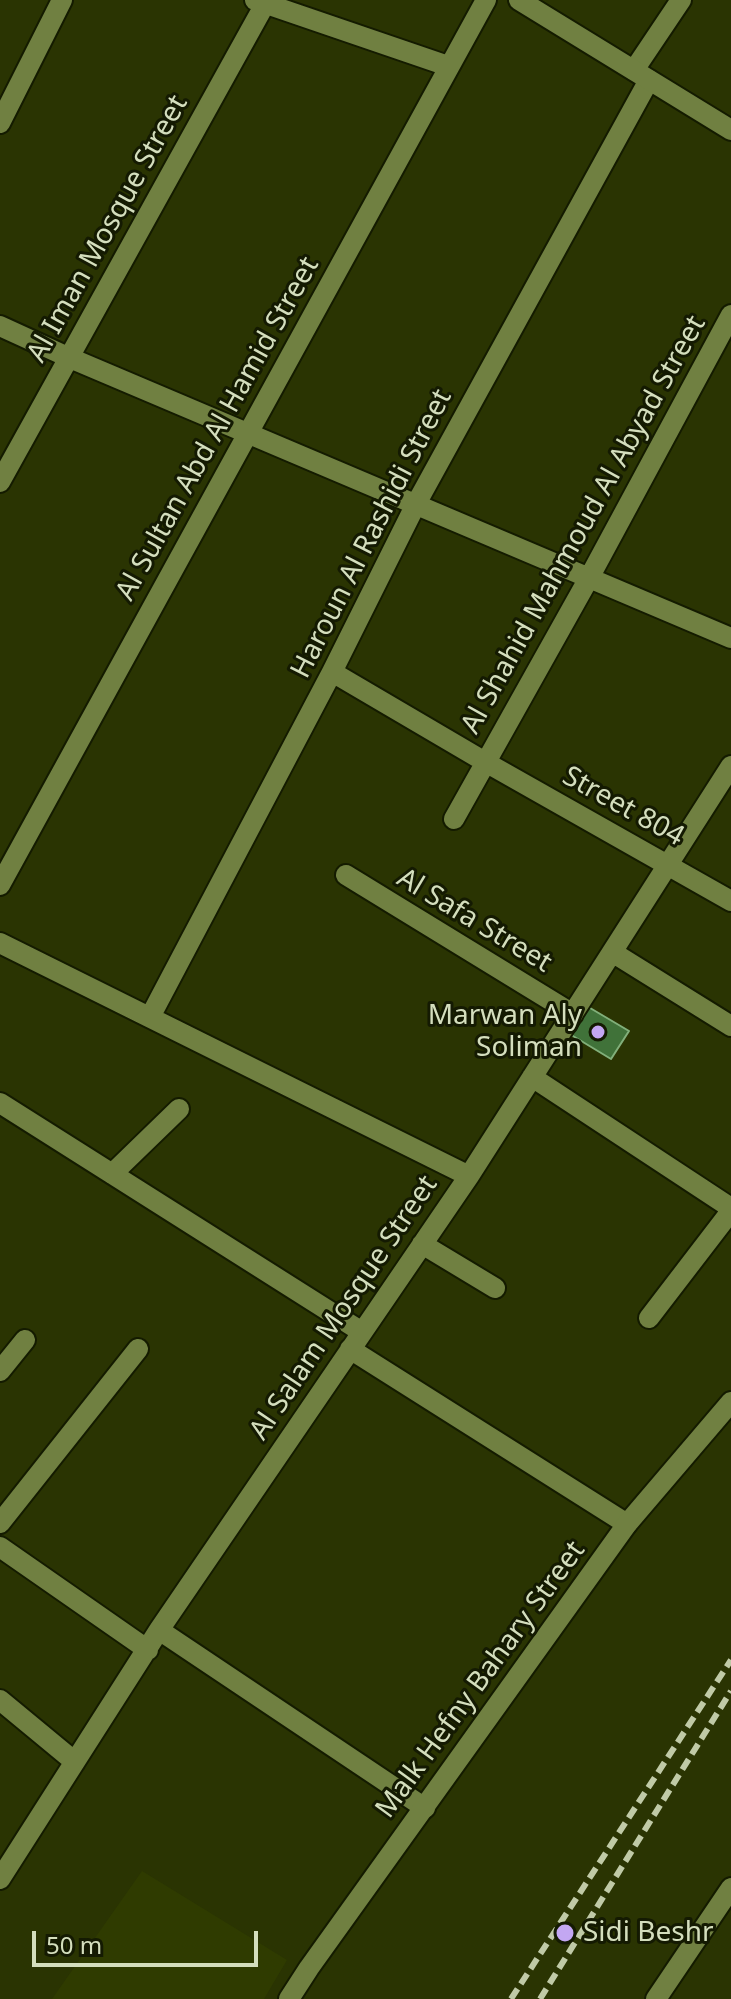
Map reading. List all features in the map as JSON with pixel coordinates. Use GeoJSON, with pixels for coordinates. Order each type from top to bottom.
{"type":"FeatureCollection","features":[{"type":"Feature","properties":{"kind":"street"},"geometry":{"type":"LineString","coordinates":[[0,123],[62,0]]}},
{"type":"Feature","properties":{"kind":"street","name":"Al Sultan Abd Al Hamid Street"},"geometry":{"type":"LineString","coordinates":[[0,885],[486,0]]}},
{"type":"Feature","properties":{"kind":"street"},"geometry":{"type":"LineString","coordinates":[[519,0],[731,130]]}},
{"type":"Feature","properties":{"kind":"street","name":"Haroun Al Rashidi Street"},"geometry":{"type":"LineString","coordinates":[[150,1017],[681,0]]}},
{"type":"Feature","properties":{"kind":"street"},"geometry":{"type":"LineString","coordinates":[[260,2],[448,66]]}},
{"type":"Feature","properties":{"kind":"street","name":"Al Iman Mosque Street"},"geometry":{"type":"LineString","coordinates":[[0,482],[70,358],[260,2]]}},
{"type":"Feature","properties":{"kind":"street","name":"Al Shahid Mahmoud Al Abyad Street"},"geometry":{"type":"LineString","coordinates":[[487,763],[731,315]]}},
{"type":"Feature","properties":{"kind":"street"},"geometry":{"type":"LineString","coordinates":[[0,326],[731,638]]}},
{"type":"Feature","properties":{"kind":"street","name":"Street 804"},"geometry":{"type":"LineString","coordinates":[[332,672],[731,901]]}},
{"type":"Feature","properties":{"kind":"street"},"geometry":{"type":"LineString","coordinates":[[454,819],[487,763]]}},
{"type":"Feature","properties":{"kind":"street","name":"Al Salam Mosque Street"},"geometry":{"type":"LineString","coordinates":[[0,1879],[159,1630],[469,1176],[731,766]]}},
{"type":"Feature","properties":{"kind":"street","name":"Al Safa Street"},"geometry":{"type":"LineString","coordinates":[[346,875],[573,1014]]}},
{"type":"Feature","properties":{"kind":"street"},"geometry":{"type":"LineString","coordinates":[[0,943],[469,1176]]}},
{"type":"Feature","properties":{"kind":"street"},"geometry":{"type":"LineString","coordinates":[[612,952],[731,1026]]}},
{"type":"Feature","properties":{"kind":"street"},"geometry":{"type":"LineString","coordinates":[[532,1077],[731,1209],[649,1318]]}},
{"type":"Feature","properties":{"kind":"street"},"geometry":{"type":"LineString","coordinates":[[0,1103],[112,1174],[627,1524]]}},
{"type":"Feature","properties":{"kind":"street"},"geometry":{"type":"LineString","coordinates":[[112,1174],[179,1109]]}},
{"type":"Feature","properties":{"kind":"street"},"geometry":{"type":"LineString","coordinates":[[422,1244],[495,1288]]}},
{"type":"Feature","properties":{"kind":"street"},"geometry":{"type":"LineString","coordinates":[[0,1371],[25,1340]]}},
{"type":"Feature","properties":{"kind":"street"},"geometry":{"type":"LineString","coordinates":[[0,1523],[138,1349]]}},
{"type":"Feature","properties":{"kind":"street","name":"Malk Hefny Bahary Street"},"geometry":{"type":"LineString","coordinates":[[289,1999],[627,1524],[731,1402]]}},
{"type":"Feature","properties":{"kind":"street"},"geometry":{"type":"LineString","coordinates":[[0,1547],[148,1650]]}},
{"type":"Feature","properties":{"kind":"street"},"geometry":{"type":"LineString","coordinates":[[159,1630],[425,1808]]}},
{"type":"Feature","properties":{"kind":"street"},"geometry":{"type":"LineString","coordinates":[[0,1700],[75,1762]]}},
{"type":"Feature","properties":{"kind":"street"},"geometry":{"type":"LineString","coordinates":[[656,1999],[731,1888]]}},
{"type":"Feature","properties":{"kind":"shaded area"},"geometry":{"type":"Polygon","coordinates":[[[142,1871],[287,1960],[264,1999],[52,1999],[142,1871]]]}},
{"type":"Feature","properties":{"kind":"building","name":"Marwan Aly Soliman"},"geometry":{"type":"Polygon","coordinates":[[[585,1005],[629,1031],[611,1059],[568,1033],[585,1005]]]}},
{"type":"Feature","properties":{"kind":"railway"},"geometry":{"type":"LineString","coordinates":[[511,1999],[731,1660]]}},
{"type":"Feature","properties":{"kind":"railway"},"geometry":{"type":"LineString","coordinates":[[540,1999],[731,1691]]}},
{"type":"Feature","properties":{"kind":"place","name":"Marwan Aly Soliman"},"geometry":{"type":"Point","coordinates":[598,1032]}},
{"type":"Feature","properties":{"kind":"place","name":"Sidi Beshr"},"geometry":{"type":"Point","coordinates":[565,1933]}}]}
